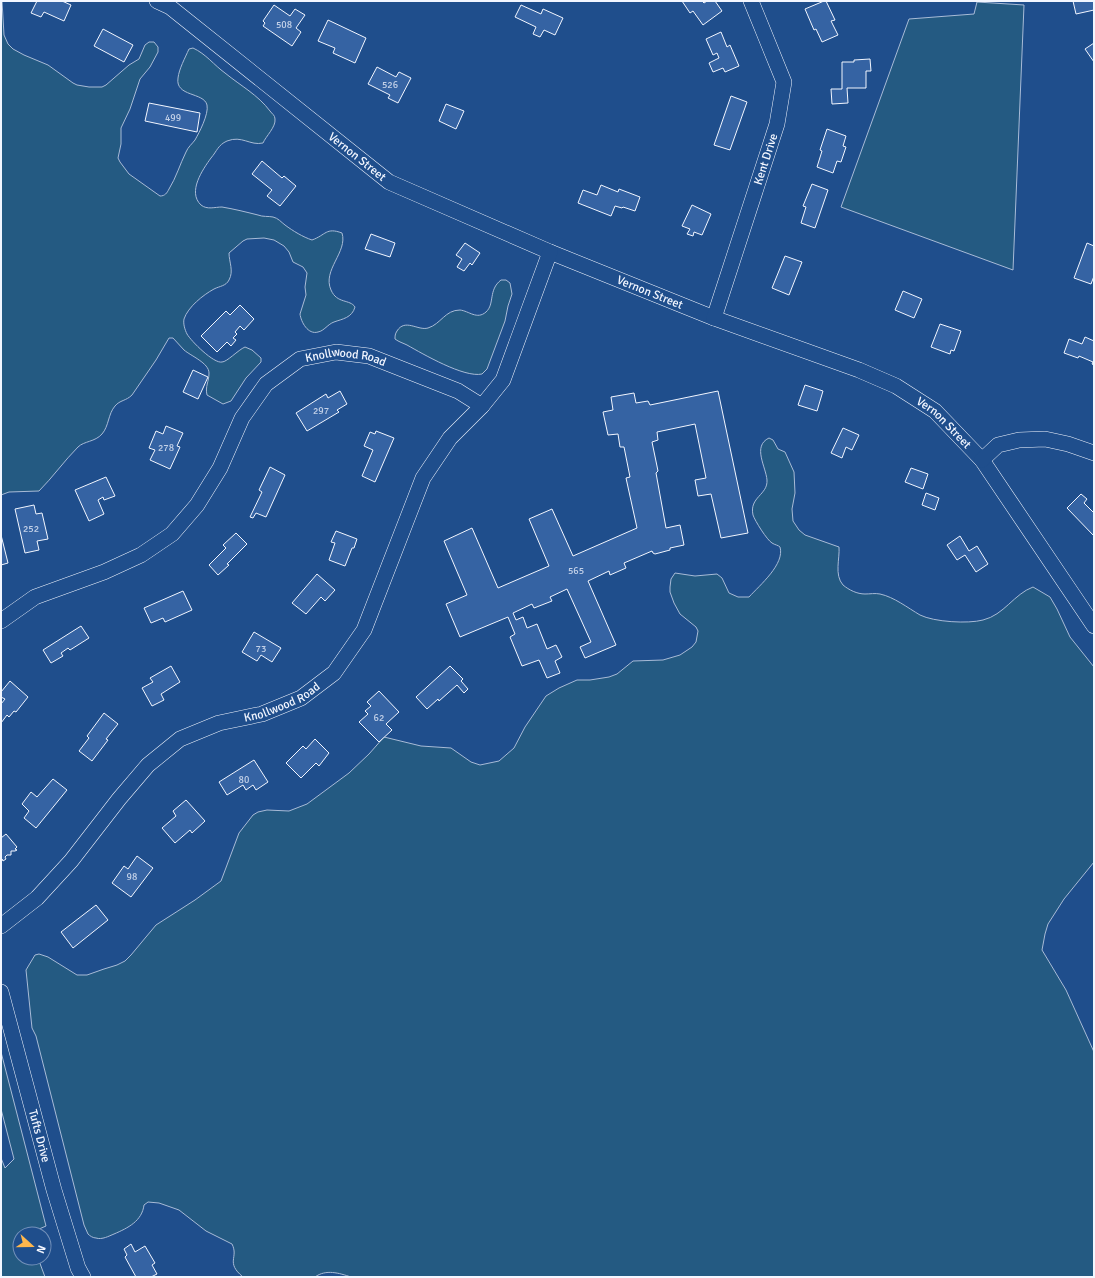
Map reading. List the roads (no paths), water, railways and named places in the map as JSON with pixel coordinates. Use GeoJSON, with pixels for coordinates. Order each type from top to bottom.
{"type":"FeatureCollection","features":[{"type":"Feature","properties":{"kind":"street","name":"Kent Drive"},"geometry":{"type":"LineString","coordinates":[[714,318],[777,124],[784,82],[751,1]]}},
{"type":"Feature","properties":{"kind":"street","name":"Vernon Street"},"geometry":{"type":"LineString","coordinates":[[167,3],[389,182],[550,252],[714,318],[859,370],[896,386],[935,411],[982,460],[1094,626]]}},
{"type":"Feature","properties":{"kind":"street","name":"Knollwood Road"},"geometry":{"type":"LineString","coordinates":[[1,926],[37,898],[71,861],[119,799],[148,765],[180,739],[219,723],[262,714],[301,698],[334,672],[364,630],[423,478],[450,438],[482,406],[503,380],[550,252]]}},
{"type":"Feature","properties":{"kind":"street","name":"Knollwood Road"},"geometry":{"type":"LineString","coordinates":[[1,621],[35,597],[104,572],[128,561],[141,555],[172,534],[198,505],[220,468],[242,418],[266,384],[300,359],[336,352],[369,356],[458,391],[482,406]]}},
{"type":"Feature","properties":{"kind":"street"},"geometry":{"type":"LineString","coordinates":[[982,460],[998,445],[1019,440],[1045,439],[1068,444],[1094,453]]}},
{"type":"Feature","properties":{"kind":"street","name":"Tufts Drive"},"geometry":{"type":"LineString","coordinates":[[1,992],[54,1190],[78,1268],[83,1277]]}}]}
